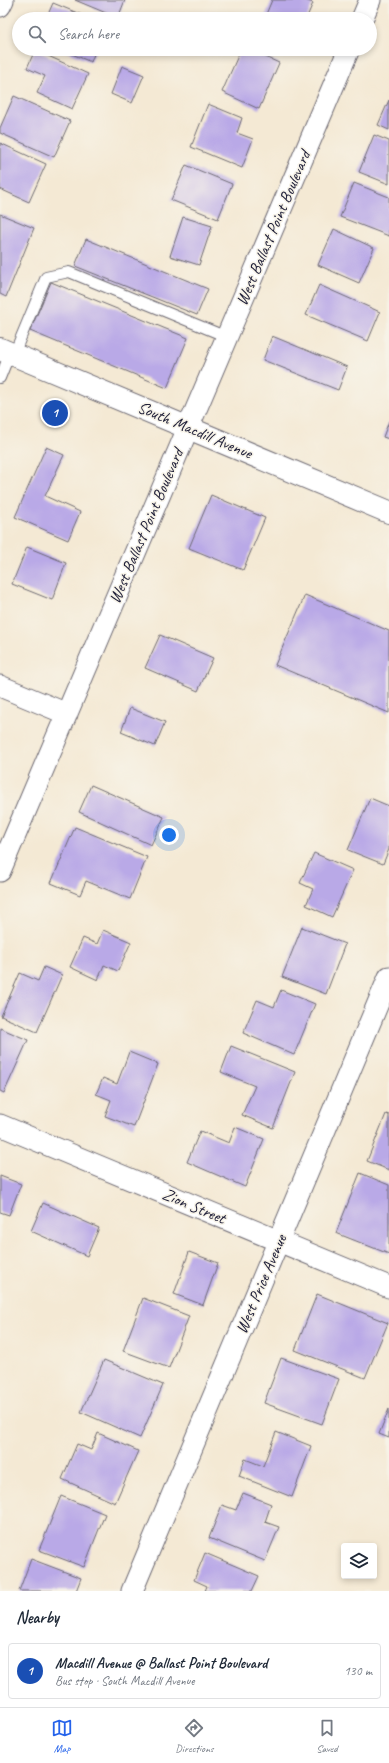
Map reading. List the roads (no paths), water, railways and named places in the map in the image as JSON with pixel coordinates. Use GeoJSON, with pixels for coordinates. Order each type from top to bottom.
{"type":"FeatureCollection","features":[{"type":"Feature","properties":{"kind":"street"},"geometry":{"type":"LineString","coordinates":[[0,6],[3,0]]}},
{"type":"Feature","properties":{"kind":"street"},"geometry":{"type":"LineString","coordinates":[[365,12],[370,0]]}},
{"type":"Feature","properties":{"kind":"street","name":"West Ballast Point Boulevard"},"geometry":{"type":"LineString","coordinates":[[0,871],[346,56]]}},
{"type":"Feature","properties":{"kind":"street","name":"South Macdill Avenue"},"geometry":{"type":"LineString","coordinates":[[8,352],[389,512]]}},
{"type":"Feature","properties":{"kind":"street"},"geometry":{"type":"LineString","coordinates":[[0,686],[67,714]]}},
{"type":"Feature","properties":{"kind":"street","name":"West Price Avenue"},"geometry":{"type":"LineString","coordinates":[[132,1591],[389,977]]}},
{"type":"Feature","properties":{"kind":"street","name":"Zion Street"},"geometry":{"type":"LineString","coordinates":[[0,1125],[389,1287]]}},
{"type":"Feature","properties":{"kind":"lane"},"geometry":{"type":"LineString","coordinates":[[0,378],[8,352],[46,277],[69,272],[226,337]]}},
{"type":"Feature","properties":{"kind":"place","name":"Macdill Avenue @ Ballast Point Boulevard"},"geometry":{"type":"Point","coordinates":[55,413]}}]}
